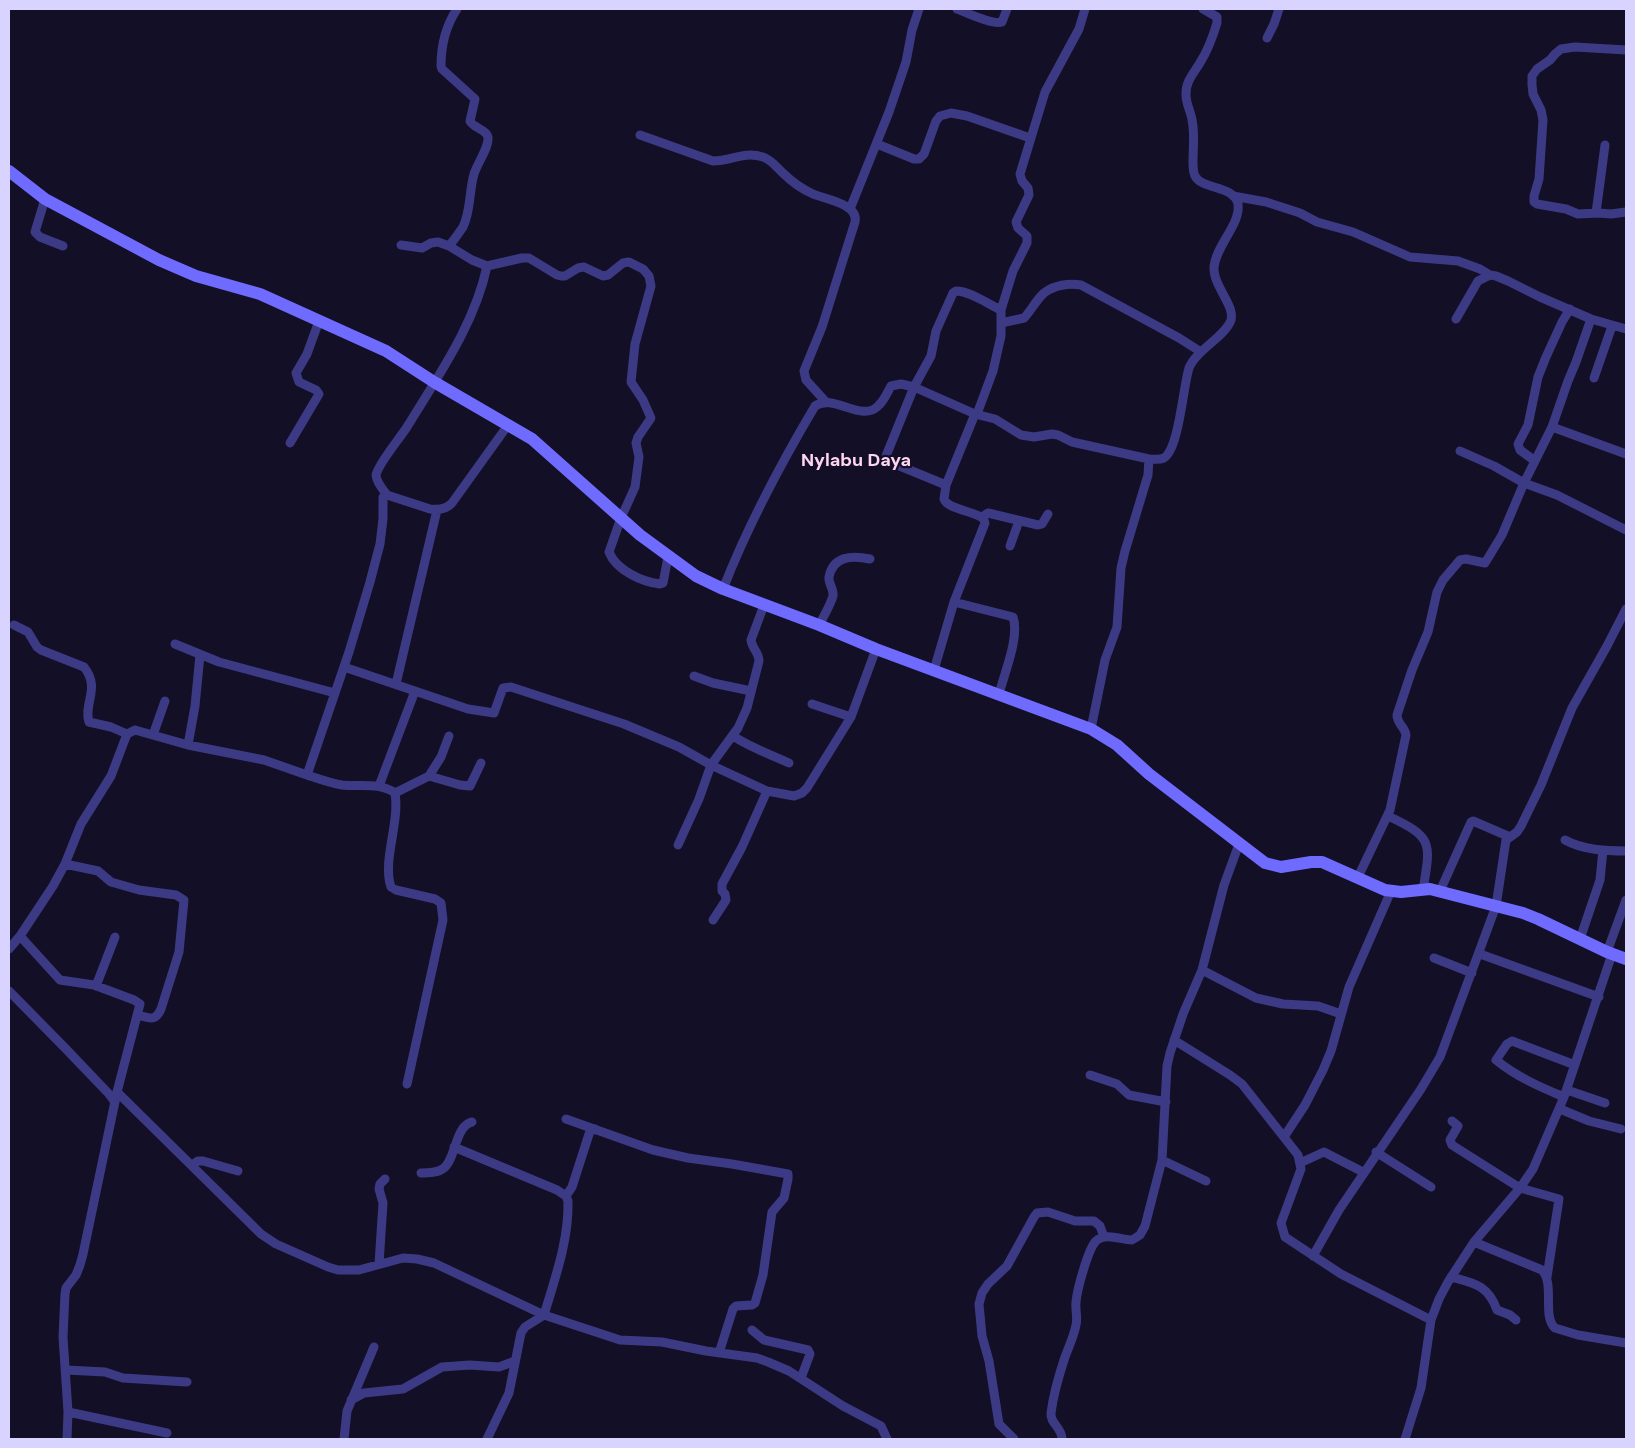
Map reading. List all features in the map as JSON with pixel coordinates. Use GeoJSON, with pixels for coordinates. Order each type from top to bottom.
{"type":"FeatureCollection","features":[{"type":"Feature","properties":{"kind":"street"},"geometry":{"type":"LineString","coordinates":[[449,246],[463,225],[478,161],[487,145],[488,138],[486,133],[473,126],[470,121],[475,98],[441,66],[444,35],[457,9]]}},
{"type":"Feature","properties":{"kind":"street"},"geometry":{"type":"LineString","coordinates":[[850,209],[877,144],[906,62],[912,30],[919,9]]}},
{"type":"Feature","properties":{"kind":"street"},"geometry":{"type":"LineString","coordinates":[[957,9],[990,22],[998,23],[1002,22],[1008,9]]}},
{"type":"Feature","properties":{"kind":"street"},"geometry":{"type":"LineString","coordinates":[[934,670],[954,602],[985,523],[978,514],[945,503],[946,485],[992,371],[1002,331],[1001,310],[1013,271],[1027,243],[1027,236],[1018,228],[1016,222],[1029,196],[1028,188],[1022,181],[1020,174],[1027,156],[1030,138],[1045,92],[1079,29],[1085,9]]}},
{"type":"Feature","properties":{"kind":"street"},"geometry":{"type":"LineString","coordinates":[[1203,9],[1219,13],[1216,26],[1202,60],[1189,79],[1186,94],[1193,122],[1193,167],[1196,178],[1201,182],[1221,189],[1233,196],[1266,202],[1300,212],[1317,222],[1353,232],[1410,256],[1458,261],[1508,281],[1591,319],[1626,329]]}},
{"type":"Feature","properties":{"kind":"street"},"geometry":{"type":"LineString","coordinates":[[1267,38],[1279,9]]}},
{"type":"Feature","properties":{"kind":"street"},"geometry":{"type":"LineString","coordinates":[[1626,50],[1576,47],[1561,50],[1537,69],[1532,76],[1533,94],[1541,110],[1543,120],[1539,179],[1533,200],[1537,204],[1566,209],[1578,214],[1626,212]]}},
{"type":"Feature","properties":{"kind":"street"},"geometry":{"type":"LineString","coordinates":[[877,144],[914,159],[919,159],[924,154],[936,121],[940,116],[951,113],[967,116],[1030,138]]}},
{"type":"Feature","properties":{"kind":"street"},"geometry":{"type":"LineString","coordinates":[[640,135],[713,161],[746,154],[765,157],[785,176],[803,189],[832,199],[850,209],[856,217],[822,327],[804,370],[806,380],[826,402]]}},
{"type":"Feature","properties":{"kind":"street"},"geometry":{"type":"LineString","coordinates":[[1596,213],[1605,145]]}},
{"type":"Feature","properties":{"kind":"street"},"geometry":{"type":"LineString","coordinates":[[9,171],[45,198],[159,260],[196,276],[260,294],[386,351],[434,382],[532,439],[549,452],[640,535],[696,576],[723,589],[819,625],[876,649],[1091,729],[1117,745],[1149,774],[1265,863],[1274,866],[1322,862],[1391,891],[1440,891],[1538,919],[1626,959]]}},
{"type":"Feature","properties":{"kind":"street"},"geometry":{"type":"LineString","coordinates":[[723,589],[742,541],[786,455],[814,406],[819,402],[870,411],[878,407],[891,386],[901,384],[914,387],[976,414],[995,419],[1026,437],[1052,434],[1072,442],[1149,459],[1159,460],[1165,457],[1171,450],[1190,367],[1230,320],[1231,313],[1216,284],[1214,266],[1219,248],[1237,214],[1238,204],[1233,196]]}},
{"type":"Feature","properties":{"kind":"street"},"geometry":{"type":"LineString","coordinates":[[45,198],[35,232],[40,237],[63,246]]}},
{"type":"Feature","properties":{"kind":"street"},"geometry":{"type":"LineString","coordinates":[[401,245],[422,248],[431,242],[438,242],[487,266],[529,258],[557,275],[565,276],[578,268],[584,267],[603,276],[608,275],[623,263],[629,262],[643,269],[650,276],[651,286],[635,344],[631,382],[643,400],[651,418],[636,443],[639,457],[635,487],[609,552],[616,564],[637,578],[660,584],[665,578],[668,556]]}},
{"type":"Feature","properties":{"kind":"street"},"geometry":{"type":"LineString","coordinates":[[487,266],[483,284],[474,308],[458,340],[434,382],[378,470],[376,477],[387,495],[437,510],[447,508],[452,504],[508,425]]}},
{"type":"Feature","properties":{"kind":"street"},"geometry":{"type":"LineString","coordinates":[[1456,319],[1478,281],[1490,275]]}},
{"type":"Feature","properties":{"kind":"street"},"geometry":{"type":"LineString","coordinates":[[1001,323],[1024,318],[1044,293],[1064,285],[1081,285],[1201,352]]}},
{"type":"Feature","properties":{"kind":"street"},"geometry":{"type":"LineString","coordinates":[[946,485],[890,462],[886,458],[914,387],[931,356],[936,331],[954,292],[967,293],[1001,310]]}},
{"type":"Feature","properties":{"kind":"street"},"geometry":{"type":"LineString","coordinates":[[1535,461],[1520,450],[1518,444],[1526,431],[1538,377],[1562,322],[1570,309]]}},
{"type":"Feature","properties":{"kind":"street"},"geometry":{"type":"LineString","coordinates":[[1358,876],[1388,816],[1406,735],[1405,730],[1398,723],[1398,715],[1412,670],[1428,632],[1437,592],[1443,580],[1460,560],[1466,559],[1485,563],[1502,535],[1524,483],[1552,428],[1591,319]]}},
{"type":"Feature","properties":{"kind":"street"},"geometry":{"type":"LineString","coordinates":[[290,443],[318,394],[316,390],[299,382],[296,373],[319,321]]}},
{"type":"Feature","properties":{"kind":"street"},"geometry":{"type":"LineString","coordinates":[[1594,378],[1612,326]]}},
{"type":"Feature","properties":{"kind":"street"},"geometry":{"type":"LineString","coordinates":[[1552,428],[1626,454]]}},
{"type":"Feature","properties":{"kind":"street"},"geometry":{"type":"LineString","coordinates":[[1460,451],[1494,466],[1524,483],[1557,495],[1626,530]]}},
{"type":"Feature","properties":{"kind":"street"},"geometry":{"type":"LineString","coordinates":[[1091,729],[1105,660],[1117,627],[1121,568],[1148,475],[1149,459]]}},
{"type":"Feature","properties":{"kind":"street"},"geometry":{"type":"LineString","coordinates":[[307,775],[344,667],[380,544],[383,520],[382,498],[387,495]]}},
{"type":"Feature","properties":{"kind":"street"},"geometry":{"type":"LineString","coordinates":[[396,684],[437,510]]}},
{"type":"Feature","properties":{"kind":"street"},"geometry":{"type":"LineString","coordinates":[[982,517],[988,513],[1038,525],[1042,524],[1048,514]]}},
{"type":"Feature","properties":{"kind":"street"},"geometry":{"type":"LineString","coordinates":[[1010,546],[1019,521]]}},
{"type":"Feature","properties":{"kind":"street"},"geometry":{"type":"LineString","coordinates":[[819,625],[833,595],[833,587],[829,578],[835,564],[842,559],[854,556],[870,559]]}},
{"type":"Feature","properties":{"kind":"street"},"geometry":{"type":"LineString","coordinates":[[954,602],[1013,618],[1015,624],[1014,639],[999,694]]}},
{"type":"Feature","properties":{"kind":"street"},"geometry":{"type":"LineString","coordinates":[[678,845],[699,799],[711,765],[733,736],[746,708],[760,661],[760,655],[752,645],[751,640],[764,605]]}},
{"type":"Feature","properties":{"kind":"street"},"geometry":{"type":"LineString","coordinates":[[1313,1256],[1338,1210],[1440,1058],[1480,954],[1496,906],[1506,840],[1517,832],[1521,826],[1541,785],[1572,708],[1626,609]]}},
{"type":"Feature","properties":{"kind":"street"},"geometry":{"type":"LineString","coordinates":[[14,625],[28,632],[41,650],[84,667],[89,673],[92,690],[89,722],[111,727],[127,734]]}},
{"type":"Feature","properties":{"kind":"street"},"geometry":{"type":"LineString","coordinates":[[175,644],[219,662],[335,693]]}},
{"type":"Feature","properties":{"kind":"street"},"geometry":{"type":"LineString","coordinates":[[344,667],[468,709],[494,714],[503,688],[511,687],[624,724],[678,747],[766,791],[794,796],[802,793],[851,718],[876,649]]}},
{"type":"Feature","properties":{"kind":"street"},"geometry":{"type":"LineString","coordinates":[[188,744],[195,706],[200,655]]}},
{"type":"Feature","properties":{"kind":"street"},"geometry":{"type":"LineString","coordinates":[[694,676],[713,683],[751,691]]}},
{"type":"Feature","properties":{"kind":"street"},"geometry":{"type":"LineString","coordinates":[[378,786],[415,691]]}},
{"type":"Feature","properties":{"kind":"street"},"geometry":{"type":"LineString","coordinates":[[153,735],[165,701]]}},
{"type":"Feature","properties":{"kind":"street"},"geometry":{"type":"LineString","coordinates":[[812,704],[851,718]]}},
{"type":"Feature","properties":{"kind":"street"},"geometry":{"type":"LineString","coordinates":[[9,948],[20,936],[53,886],[81,824],[111,776],[127,734],[135,730],[188,744],[264,760],[341,785],[388,788],[395,793],[397,803],[390,860],[389,882],[391,887],[442,904],[443,920],[407,1084]]}},
{"type":"Feature","properties":{"kind":"street"},"geometry":{"type":"LineString","coordinates":[[429,776],[441,757],[449,736]]}},
{"type":"Feature","properties":{"kind":"street"},"geometry":{"type":"LineString","coordinates":[[733,736],[747,745],[765,751],[788,763]]}},
{"type":"Feature","properties":{"kind":"street"},"geometry":{"type":"LineString","coordinates":[[395,793],[429,776],[470,786],[481,763]]}},
{"type":"Feature","properties":{"kind":"street"},"geometry":{"type":"LineString","coordinates":[[713,920],[726,900],[725,894],[722,891],[722,884],[742,847],[766,791]]}},
{"type":"Feature","properties":{"kind":"street"},"geometry":{"type":"LineString","coordinates":[[1388,816],[1416,830],[1424,838],[1427,848],[1427,863],[1422,890]]}},
{"type":"Feature","properties":{"kind":"street"},"geometry":{"type":"LineString","coordinates":[[1440,891],[1471,822],[1473,821],[1510,837]]}},
{"type":"Feature","properties":{"kind":"street"},"geometry":{"type":"LineString","coordinates":[[1565,840],[1580,847],[1626,851]]}},
{"type":"Feature","properties":{"kind":"street"},"geometry":{"type":"LineString","coordinates":[[1062,1439],[1060,1429],[1053,1423],[1051,1413],[1064,1359],[1077,1322],[1076,1301],[1088,1255],[1091,1246],[1097,1240],[1104,1237],[1112,1237],[1132,1240],[1140,1235],[1145,1226],[1162,1160],[1167,1066],[1183,1014],[1202,970],[1224,885],[1239,844]]}},
{"type":"Feature","properties":{"kind":"street"},"geometry":{"type":"LineString","coordinates":[[1580,939],[1600,880],[1603,850]]}},
{"type":"Feature","properties":{"kind":"street"},"geometry":{"type":"LineString","coordinates":[[64,864],[98,871],[111,882],[139,890],[176,895],[184,900],[180,952],[161,1010],[158,1016],[153,1018],[138,1015]]}},
{"type":"Feature","properties":{"kind":"street"},"geometry":{"type":"LineString","coordinates":[[1284,1137],[1306,1105],[1323,1070],[1331,1051],[1349,988],[1391,891]]}},
{"type":"Feature","properties":{"kind":"street"},"geometry":{"type":"LineString","coordinates":[[1406,1439],[1421,1388],[1431,1320],[1439,1299],[1474,1242],[1520,1188],[1532,1169],[1566,1093],[1574,1065],[1599,997],[1626,900]]}},
{"type":"Feature","properties":{"kind":"street"},"geometry":{"type":"LineString","coordinates":[[20,936],[60,980],[96,986],[138,1002],[140,1008],[117,1092],[83,1254],[76,1275],[66,1288],[63,1337],[68,1412],[67,1439]]}},
{"type":"Feature","properties":{"kind":"street"},"geometry":{"type":"LineString","coordinates":[[96,986],[116,937]]}},
{"type":"Feature","properties":{"kind":"street"},"geometry":{"type":"LineString","coordinates":[[1480,954],[1599,997]]}},
{"type":"Feature","properties":{"kind":"street"},"geometry":{"type":"LineString","coordinates":[[1434,958],[1472,973]]}},
{"type":"Feature","properties":{"kind":"street"},"geometry":{"type":"LineString","coordinates":[[1202,970],[1256,998],[1282,1004],[1318,1006],[1341,1014]]}},
{"type":"Feature","properties":{"kind":"street"},"geometry":{"type":"LineString","coordinates":[[9,991],[115,1102]]}},
{"type":"Feature","properties":{"kind":"street"},"geometry":{"type":"LineString","coordinates":[[1174,1040],[1242,1084],[1298,1155],[1301,1169],[1281,1223],[1285,1237],[1341,1274],[1431,1320]]}},
{"type":"Feature","properties":{"kind":"street"},"geometry":{"type":"LineString","coordinates":[[1574,1065],[1512,1041],[1507,1044],[1496,1060],[1517,1076],[1539,1087],[1606,1103]]}},
{"type":"Feature","properties":{"kind":"street"},"geometry":{"type":"LineString","coordinates":[[1090,1075],[1117,1084],[1129,1095],[1166,1102]]}},
{"type":"Feature","properties":{"kind":"street"},"geometry":{"type":"LineString","coordinates":[[117,1092],[261,1234],[276,1244],[338,1270],[359,1270],[402,1258],[434,1263],[544,1315],[620,1340],[662,1342],[757,1358],[783,1368],[843,1406],[881,1426],[887,1439]]}},
{"type":"Feature","properties":{"kind":"street"},"geometry":{"type":"LineString","coordinates":[[1560,1109],[1589,1121],[1621,1129]]}},
{"type":"Feature","properties":{"kind":"street"},"geometry":{"type":"LineString","coordinates":[[566,1119],[653,1150],[688,1158],[788,1174],[784,1198],[772,1212],[763,1275],[755,1303],[736,1306],[733,1309],[719,1353]]}},
{"type":"Feature","properties":{"kind":"street"},"geometry":{"type":"LineString","coordinates":[[1452,1121],[1458,1126],[1450,1140],[1452,1145],[1520,1188],[1559,1199],[1560,1201],[1547,1276],[1550,1321],[1555,1328],[1578,1335],[1626,1343]]}},
{"type":"Feature","properties":{"kind":"street"},"geometry":{"type":"LineString","coordinates":[[421,1173],[444,1168],[449,1161],[464,1126],[472,1122]]}},
{"type":"Feature","properties":{"kind":"street"},"geometry":{"type":"LineString","coordinates":[[566,1196],[572,1187],[590,1131],[595,1129]]}},
{"type":"Feature","properties":{"kind":"street"},"geometry":{"type":"LineString","coordinates":[[454,1147],[548,1186],[566,1196],[568,1201],[566,1234],[560,1262],[544,1315],[522,1330],[509,1393],[487,1439]]}},
{"type":"Feature","properties":{"kind":"street"},"geometry":{"type":"LineString","coordinates":[[1300,1163],[1324,1152],[1363,1172]]}},
{"type":"Feature","properties":{"kind":"street"},"geometry":{"type":"LineString","coordinates":[[1376,1152],[1431,1187]]}},
{"type":"Feature","properties":{"kind":"street"},"geometry":{"type":"LineString","coordinates":[[1162,1160],[1206,1181]]}},
{"type":"Feature","properties":{"kind":"street"},"geometry":{"type":"LineString","coordinates":[[192,1165],[198,1161],[203,1161],[238,1171]]}},
{"type":"Feature","properties":{"kind":"street"},"geometry":{"type":"LineString","coordinates":[[379,1264],[383,1204],[379,1189],[380,1184],[385,1179]]}},
{"type":"Feature","properties":{"kind":"street"},"geometry":{"type":"LineString","coordinates":[[1014,1439],[999,1424],[989,1361],[982,1336],[979,1304],[982,1293],[988,1284],[1007,1266],[1037,1213],[1048,1212],[1075,1221],[1094,1221],[1100,1226],[1104,1237]]}},
{"type":"Feature","properties":{"kind":"street"},"geometry":{"type":"LineString","coordinates":[[1474,1242],[1539,1268],[1547,1276]]}},
{"type":"Feature","properties":{"kind":"street"},"geometry":{"type":"LineString","coordinates":[[1451,1277],[1478,1284],[1490,1296],[1497,1310],[1507,1313],[1516,1320]]}},
{"type":"Feature","properties":{"kind":"street"},"geometry":{"type":"LineString","coordinates":[[752,1330],[764,1340],[808,1350],[810,1354],[801,1378]]}},
{"type":"Feature","properties":{"kind":"street"},"geometry":{"type":"LineString","coordinates":[[344,1439],[345,1417],[374,1347]]}},
{"type":"Feature","properties":{"kind":"street"},"geometry":{"type":"LineString","coordinates":[[351,1400],[364,1393],[403,1389],[442,1367],[470,1365],[499,1367],[515,1361]]}},
{"type":"Feature","properties":{"kind":"street"},"geometry":{"type":"LineString","coordinates":[[66,1370],[105,1372],[123,1378],[187,1382]]}},
{"type":"Feature","properties":{"kind":"street"},"geometry":{"type":"LineString","coordinates":[[68,1412],[167,1433]]}},
{"type":"Feature","properties":{"kind":"district","name":"Nylabu Daya"},"geometry":{"type":"Point","coordinates":[856,461]}}]}
